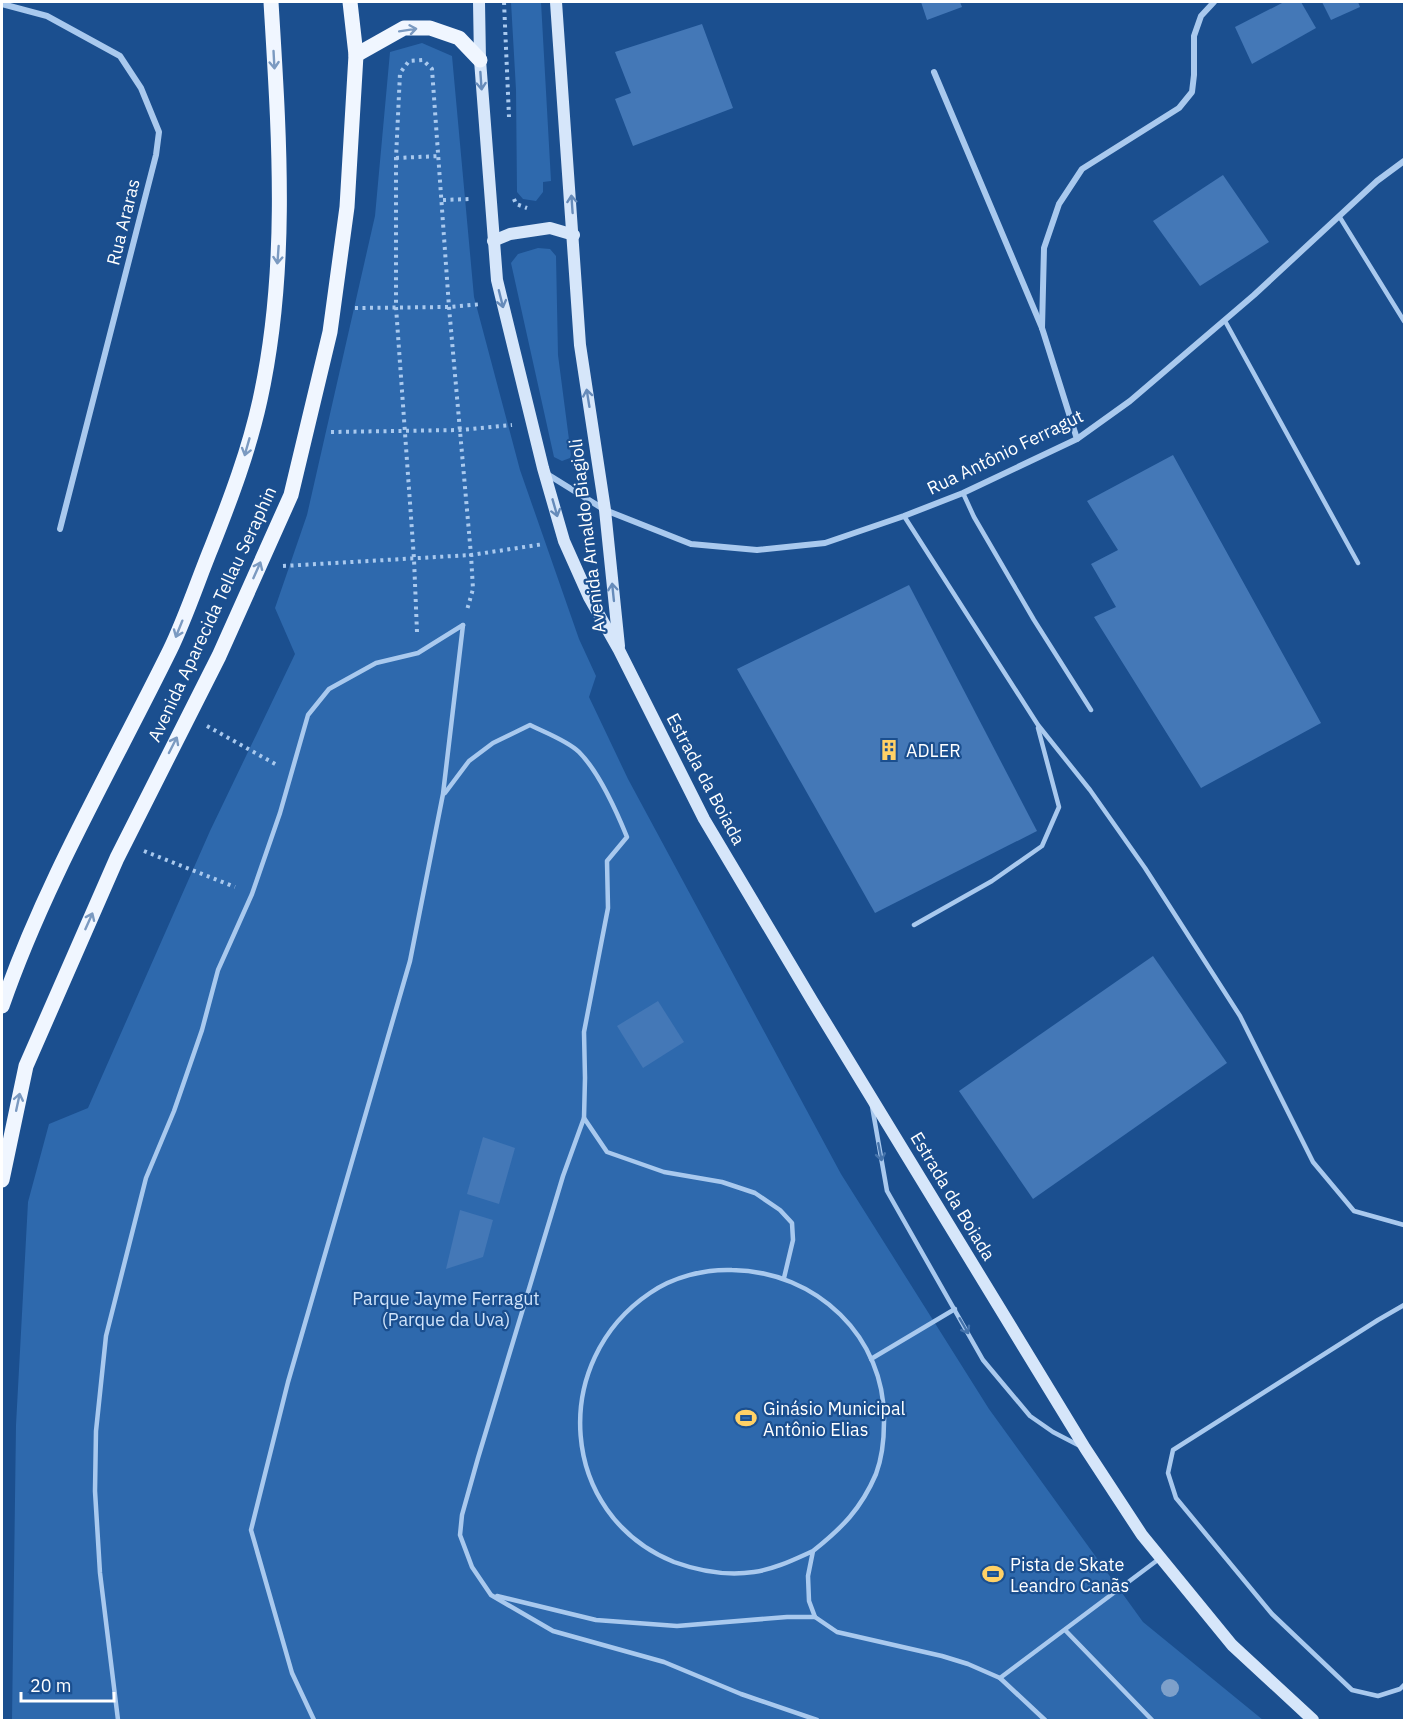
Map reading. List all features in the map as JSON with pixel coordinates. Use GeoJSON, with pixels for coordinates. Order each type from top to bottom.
{"type":"FeatureCollection","features":[{"type":"Feature","properties":{"kind":"main road","name":"Avenida Aparecida Tellau Seraphin"},"geometry":{"type":"LineString","coordinates":[[2,1006],[20,954],[69,849],[171,647],[237,483],[260,400],[274,317],[280,240],[280,161],[271,2]]}},
{"type":"Feature","properties":{"kind":"main road","name":"Avenida Aparecida Tellau Seraphin"},"geometry":{"type":"LineString","coordinates":[[2,1180],[26,1066],[124,843],[219,656],[291,495],[330,332],[347,207],[356,55],[350,2]]}},
{"type":"Feature","properties":{"kind":"main road","name":"Avenida Arnaldo Biagioli"},"geometry":{"type":"LineString","coordinates":[[479,2],[480,60],[496,280],[564,541],[589,597],[619,650]]}},
{"type":"Feature","properties":{"kind":"main road","name":"Avenida Arnaldo Biagioli"},"geometry":{"type":"LineString","coordinates":[[556,2],[580,345],[605,510],[619,650]]}},
{"type":"Feature","properties":{"kind":"main road"},"geometry":{"type":"LineString","coordinates":[[356,55],[404,28],[430,28],[459,38],[480,60]]}},
{"type":"Feature","properties":{"kind":"main road"},"geometry":{"type":"LineString","coordinates":[[493,241],[510,234],[550,228],[573,235]]}},
{"type":"Feature","properties":{"kind":"main road","name":"Estrada da Boiada"},"geometry":{"type":"LineString","coordinates":[[619,650],[704,819],[1085,1448],[1142,1535],[1232,1645],[1313,1720]]}},
{"type":"Feature","properties":{"kind":"street"},"geometry":{"type":"LineString","coordinates":[[1042,328],[1044,248],[1059,204],[1082,170],[1179,108],[1192,92],[1194,36],[1201,16],[1214,2]]}},
{"type":"Feature","properties":{"kind":"street","name":"Rua Araras"},"geometry":{"type":"LineString","coordinates":[[2,4],[47,16],[120,56],[141,88],[159,132],[156,155],[60,529]]}},
{"type":"Feature","properties":{"kind":"street"},"geometry":{"type":"LineString","coordinates":[[934,72],[1042,328],[1077,439]]}},
{"type":"Feature","properties":{"kind":"street","name":"Rua Antônio Ferragut"},"geometry":{"type":"LineString","coordinates":[[545,473],[605,510],[691,544],[757,550],[825,543],[904,516],[963,493],[1077,439],[1130,401],[1225,321],[1377,181],[1404,161]]}},
{"type":"Feature","properties":{"kind":"lane"},"geometry":{"type":"LineString","coordinates":[[1339,216],[1404,321]]}},
{"type":"Feature","properties":{"kind":"lane"},"geometry":{"type":"LineString","coordinates":[[1225,321],[1358,563]]}},
{"type":"Feature","properties":{"kind":"lane"},"geometry":{"type":"LineString","coordinates":[[963,493],[974,517],[1034,620],[1091,710]]}},
{"type":"Feature","properties":{"kind":"lane"},"geometry":{"type":"LineString","coordinates":[[904,516],[1038,725],[1090,790],[1145,868],[1240,1016],[1313,1162],[1354,1211],[1404,1225]]}},
{"type":"Feature","properties":{"kind":"lane"},"geometry":{"type":"LineString","coordinates":[[118,1720],[100,1573],[94,1491],[96,1431],[106,1336],[146,1178],[174,1111],[199,1040],[218,970],[252,894],[280,813],[308,715],[329,689],[376,663],[418,653],[463,624]]}},
{"type":"Feature","properties":{"kind":"lane"},"geometry":{"type":"LineString","coordinates":[[314,1720],[292,1672],[251,1530],[294,1359],[410,961],[444,794],[463,624]]}},
{"type":"Feature","properties":{"kind":"lane"},"geometry":{"type":"LineString","coordinates":[[444,794],[469,761],[493,743],[530,725],[578,751],[606,791],[627,837],[608,861],[608,908],[584,1032],[584,1118],[563,1176],[462,1515],[460,1535],[472,1567],[491,1595],[553,1631],[664,1662],[741,1694],[817,1720]]}},
{"type":"Feature","properties":{"kind":"lane"},"geometry":{"type":"LineString","coordinates":[[914,925],[992,881],[1042,846],[1059,807],[1038,725]]}},
{"type":"Feature","properties":{"kind":"lane"},"geometry":{"type":"LineString","coordinates":[[870,1095],[887,1191],[983,1360],[1030,1416],[1053,1432],[1085,1448]]}},
{"type":"Feature","properties":{"kind":"lane"},"geometry":{"type":"LineString","coordinates":[[584,1118],[607,1152],[664,1172],[722,1182],[755,1193],[780,1210],[792,1223],[793,1240],[784,1278]]}},
{"type":"Feature","properties":{"kind":"lane"},"geometry":{"type":"LineString","coordinates":[[716,1270],[750,1270],[784,1278],[814,1293],[841,1314],[863,1341],[871,1359],[877,1372],[885,1406],[884,1440],[877,1473],[861,1503],[840,1530],[813,1551],[784,1565],[742,1573],[721,1573],[689,1568],[660,1556],[633,1538],[611,1515],[594,1488],[584,1458],[579,1426],[581,1395],[590,1364],[606,1336],[626,1311],[651,1292],[682,1277],[716,1270]]}},
{"type":"Feature","properties":{"kind":"lane"},"geometry":{"type":"LineString","coordinates":[[1404,1305],[1173,1450],[1168,1473],[1176,1498],[1272,1614],[1352,1690],[1378,1696],[1400,1689],[1404,1685]]}},
{"type":"Feature","properties":{"kind":"lane"},"geometry":{"type":"LineString","coordinates":[[871,1359],[954,1310]]}},
{"type":"Feature","properties":{"kind":"lane"},"geometry":{"type":"LineString","coordinates":[[813,1551],[808,1576],[809,1601],[815,1617]]}},
{"type":"Feature","properties":{"kind":"lane"},"geometry":{"type":"LineString","coordinates":[[1000,1678],[1161,1557]]}},
{"type":"Feature","properties":{"kind":"lane"},"geometry":{"type":"LineString","coordinates":[[491,1595],[596,1620],[677,1626],[787,1617],[815,1617],[837,1632],[942,1656],[1000,1678],[1045,1720]]}},
{"type":"Feature","properties":{"kind":"lane"},"geometry":{"type":"LineString","coordinates":[[1065,1630],[1152,1720]]}},
{"type":"Feature","properties":{"kind":"path"},"geometry":{"type":"LineString","coordinates":[[418,653],[406,431],[396,307],[396,158],[399,73],[409,61],[423,60],[432,69],[473,589],[463,624]]}},
{"type":"Feature","properties":{"kind":"path"},"geometry":{"type":"LineString","coordinates":[[396,158],[440,156]]}},
{"type":"Feature","properties":{"kind":"path"},"geometry":{"type":"LineString","coordinates":[[442,200],[489,197]]}},
{"type":"Feature","properties":{"kind":"path"},"geometry":{"type":"LineString","coordinates":[[333,308],[449,307],[502,302]]}},
{"type":"Feature","properties":{"kind":"path"},"geometry":{"type":"LineString","coordinates":[[306,432],[460,430],[532,424]]}},
{"type":"Feature","properties":{"kind":"path"},"geometry":{"type":"LineString","coordinates":[[258,568],[471,555],[564,541]]}},
{"type":"Feature","properties":{"kind":"path"},"geometry":{"type":"LineString","coordinates":[[188,716],[291,772]]}},
{"type":"Feature","properties":{"kind":"path"},"geometry":{"type":"LineString","coordinates":[[124,843],[252,894]]}},
{"type":"Feature","properties":{"kind":"green space"},"geometry":{"type":"Polygon","coordinates":[[[511,2],[541,2],[551,181],[543,182],[543,192],[536,201],[523,199],[517,192],[516,90],[511,2]]]}},
{"type":"Feature","properties":{"kind":"green space","name":"Parque Jayme Ferragut (Parque da Uva)"},"geometry":{"type":"Polygon","coordinates":[[[422,43],[452,56],[474,297],[520,470],[579,639],[596,676],[589,697],[628,779],[841,1174],[989,1409],[1143,1622],[1263,1720],[12,1720],[16,1425],[28,1202],[49,1124],[88,1108],[210,831],[295,654],[275,608],[307,515],[375,216],[390,52],[422,43]]]}},
{"type":"Feature","properties":{"kind":"green space"},"geometry":{"type":"Polygon","coordinates":[[[538,248],[550,249],[556,256],[558,355],[571,455],[570,458],[562,461],[554,457],[511,263],[518,254],[538,248]]]}},
{"type":"Feature","properties":{"kind":"building"},"geometry":{"type":"Polygon","coordinates":[[[921,2],[960,2],[962,7],[927,20],[921,2]]]}},
{"type":"Feature","properties":{"kind":"building"},"geometry":{"type":"Polygon","coordinates":[[[1284,2],[1301,2],[1316,28],[1252,64],[1235,27],[1284,2]]]}},
{"type":"Feature","properties":{"kind":"building"},"geometry":{"type":"Polygon","coordinates":[[[1322,2],[1358,2],[1360,7],[1331,20],[1322,2]]]}},
{"type":"Feature","properties":{"kind":"building"},"geometry":{"type":"Polygon","coordinates":[[[702,24],[733,108],[633,146],[615,99],[631,93],[615,52],[702,24]]]}},
{"type":"Feature","properties":{"kind":"building"},"geometry":{"type":"Polygon","coordinates":[[[1223,175],[1269,242],[1200,286],[1153,221],[1223,175]]]}},
{"type":"Feature","properties":{"kind":"building"},"geometry":{"type":"Polygon","coordinates":[[[1173,455],[1321,723],[1201,788],[1094,617],[1116,607],[1091,564],[1118,550],[1087,501],[1173,455]]]}},
{"type":"Feature","properties":{"kind":"building","name":"ADLER"},"geometry":{"type":"Polygon","coordinates":[[[909,585],[1037,831],[875,913],[737,669],[909,585]]]}},
{"type":"Feature","properties":{"kind":"building"},"geometry":{"type":"Polygon","coordinates":[[[1153,956],[1227,1063],[1033,1199],[959,1091],[1153,956]]]}},
{"type":"Feature","properties":{"kind":"building"},"geometry":{"type":"Polygon","coordinates":[[[658,1001],[684,1042],[643,1068],[617,1026],[658,1001]]]}},
{"type":"Feature","properties":{"kind":"building"},"geometry":{"type":"Polygon","coordinates":[[[483,1137],[515,1148],[499,1204],[467,1194],[483,1137]]]}},
{"type":"Feature","properties":{"kind":"building"},"geometry":{"type":"Polygon","coordinates":[[[460,1210],[493,1220],[483,1257],[446,1269],[460,1210]]]}},
{"type":"Feature","properties":{"kind":"place","name":"ADLER"},"geometry":{"type":"Point","coordinates":[889,750]}},
{"type":"Feature","properties":{"kind":"place","name":"Ginásio Municipal Antônio Elias"},"geometry":{"type":"Point","coordinates":[746,1418]}},
{"type":"Feature","properties":{"kind":"place","name":"Pista de Skate Leandro Canãs"},"geometry":{"type":"Point","coordinates":[993,1574]}}]}
